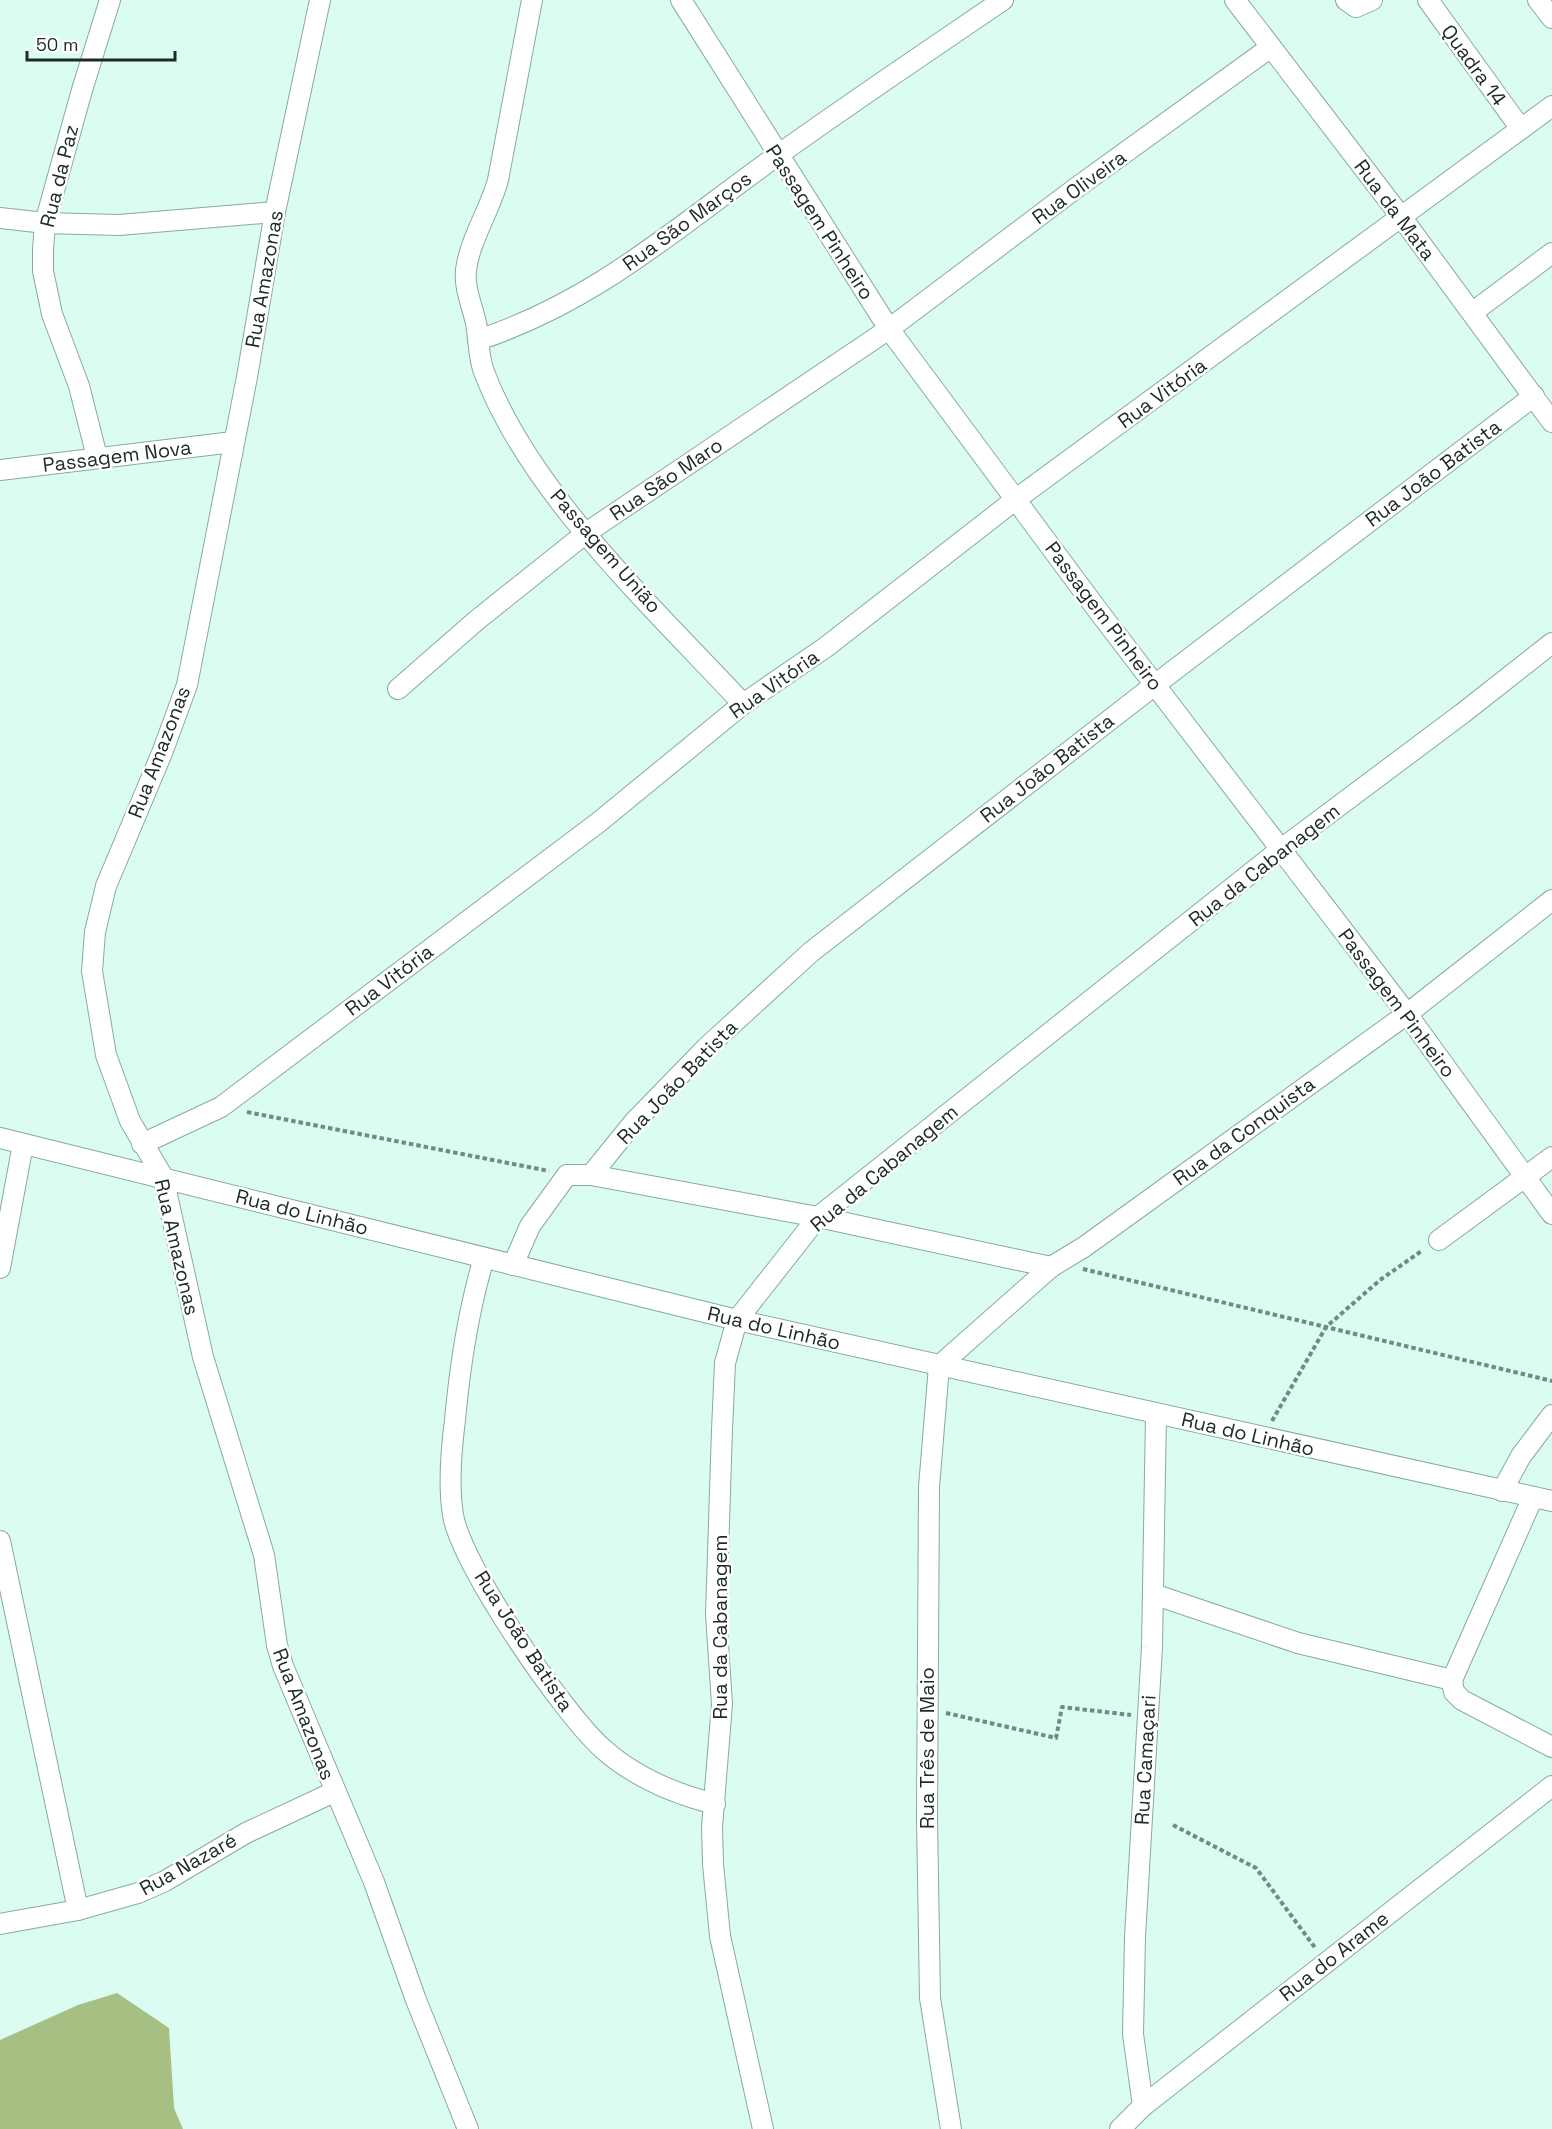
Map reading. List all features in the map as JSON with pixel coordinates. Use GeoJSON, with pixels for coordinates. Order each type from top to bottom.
{"type":"FeatureCollection","features":[{"type":"Feature","properties":{"kind":"street","name":"Rua da Paz"},"geometry":{"type":"LineString","coordinates":[[97,457],[79,386],[52,314],[43,271],[45,223],[81,90],[110,0]]}},
{"type":"Feature","properties":{"kind":"street","name":"Rua Amazonas"},"geometry":{"type":"LineString","coordinates":[[320,0],[274,212],[234,442],[186,685],[162,753],[106,886],[95,932],[92,971],[105,1055],[130,1121],[163,1177],[203,1357],[264,1555],[277,1645],[283,1666],[334,1792],[374,1882],[416,2000],[468,2129]]}},
{"type":"Feature","properties":{"kind":"street","name":"Passagem União"},"geometry":{"type":"LineString","coordinates":[[532,0],[498,180],[491,204],[471,247],[466,271],[484,373],[510,424],[552,490],[586,533],[743,704]]}},
{"type":"Feature","properties":{"kind":"street","name":"Passagem Pinheiro"},"geometry":{"type":"LineString","coordinates":[[681,0],[889,329],[1280,850],[1407,1014],[1552,1214]]}},
{"type":"Feature","properties":{"kind":"street","name":"Rua São Marços"},"geometry":{"type":"LineString","coordinates":[[478,340],[521,325],[604,281],[662,242],[777,155],[1003,0]]}},
{"type":"Feature","properties":{"kind":"street","name":"Rua da Mata"},"geometry":{"type":"LineString","coordinates":[[1235,0],[1473,312],[1552,422]]}},
{"type":"Feature","properties":{"kind":"street"},"geometry":{"type":"LineString","coordinates":[[1346,0],[1356,7],[1372,0]]}},
{"type":"Feature","properties":{"kind":"street","name":"Quadra 14"},"geometry":{"type":"LineString","coordinates":[[1428,0],[1521,129]]}},
{"type":"Feature","properties":{"kind":"street"},"geometry":{"type":"LineString","coordinates":[[1538,0],[1552,18]]}},
{"type":"Feature","properties":{"kind":"street","name":"Rua Oliveira"},"geometry":{"type":"LineString","coordinates":[[889,329],[1076,188],[1271,47]]}},
{"type":"Feature","properties":{"kind":"street","name":"Rua Vitória"},"geometry":{"type":"LineString","coordinates":[[142,1144],[221,1107],[599,822],[743,704],[826,647],[1016,500],[1402,218],[1552,105]]}},
{"type":"Feature","properties":{"kind":"street"},"geometry":{"type":"LineString","coordinates":[[0,218],[45,223],[119,225],[274,212]]}},
{"type":"Feature","properties":{"kind":"street"},"geometry":{"type":"LineString","coordinates":[[1473,312],[1549,262]]}},
{"type":"Feature","properties":{"kind":"street","name":"Rua São Maro"},"geometry":{"type":"LineString","coordinates":[[398,689],[477,620],[586,533],[889,329]]}},
{"type":"Feature","properties":{"kind":"street","name":"Rua João Batista"},"geometry":{"type":"LineString","coordinates":[[591,1175],[634,1122],[707,1047],[811,952],[1155,684],[1533,396]]}},
{"type":"Feature","properties":{"kind":"street","name":"Passagem Nova"},"geometry":{"type":"LineString","coordinates":[[0,470],[234,442]]}},
{"type":"Feature","properties":{"kind":"street","name":"Rua da Cabanagem"},"geometry":{"type":"LineString","coordinates":[[763,2129],[720,1936],[713,1864],[712,1827],[722,1704],[716,1614],[722,1430],[725,1363],[737,1320],[818,1217],[1280,850],[1463,713],[1552,643]]}},
{"type":"Feature","properties":{"kind":"street","name":"Rua da Conquista"},"geometry":{"type":"LineString","coordinates":[[939,1366],[1051,1267],[1083,1247],[1407,1014],[1552,900]]}},
{"type":"Feature","properties":{"kind":"street","name":"Rua do Linhão"},"geometry":{"type":"LineString","coordinates":[[0,1138],[737,1320],[1552,1501]]}},
{"type":"Feature","properties":{"kind":"street"},"geometry":{"type":"LineString","coordinates":[[0,1268],[23,1144]]}},
{"type":"Feature","properties":{"kind":"street"},"geometry":{"type":"LineString","coordinates":[[1439,1240],[1552,1157]]}},
{"type":"Feature","properties":{"kind":"street"},"geometry":{"type":"LineString","coordinates":[[513,1265],[530,1226],[567,1175],[591,1175],[818,1217],[1051,1267]]}},
{"type":"Feature","properties":{"kind":"street","name":"Rua João Batista"},"geometry":{"type":"LineString","coordinates":[[483,1258],[460,1367],[452,1443],[450,1489],[453,1517],[461,1540],[502,1615],[572,1714],[601,1748],[643,1778],[715,1804]]}},
{"type":"Feature","properties":{"kind":"street","name":"Rua Três de Maio"},"geometry":{"type":"LineString","coordinates":[[939,1366],[929,1487],[927,1708],[930,1998],[951,2129]]}},
{"type":"Feature","properties":{"kind":"street","name":"Rua Camaçari"},"geometry":{"type":"LineString","coordinates":[[1143,2106],[1133,2034],[1135,1926],[1153,1594],[1156,1414]]}},
{"type":"Feature","properties":{"kind":"street"},"geometry":{"type":"LineString","coordinates":[[1502,1491],[1521,1456],[1552,1415]]}},
{"type":"Feature","properties":{"kind":"street"},"geometry":{"type":"LineString","coordinates":[[1533,1497],[1452,1680],[1454,1692],[1462,1700],[1552,1747]]}},
{"type":"Feature","properties":{"kind":"street"},"geometry":{"type":"LineString","coordinates":[[0,1541],[78,1910]]}},
{"type":"Feature","properties":{"kind":"street"},"geometry":{"type":"LineString","coordinates":[[1153,1594],[1298,1643],[1452,1680]]}},
{"type":"Feature","properties":{"kind":"street","name":"Rua do Arame"},"geometry":{"type":"LineString","coordinates":[[1120,2129],[1143,2106],[1552,1786]]}},
{"type":"Feature","properties":{"kind":"street","name":"Rua Nazaré"},"geometry":{"type":"LineString","coordinates":[[0,1924],[78,1910],[138,1893],[165,1881],[246,1833],[334,1792]]}},
{"type":"Feature","properties":{"kind":"path"},"geometry":{"type":"LineString","coordinates":[[221,1107],[567,1175]]}},
{"type":"Feature","properties":{"kind":"path"},"geometry":{"type":"LineString","coordinates":[[1262,1437],[1326,1328],[1380,1280],[1439,1240]]}},
{"type":"Feature","properties":{"kind":"path"},"geometry":{"type":"LineString","coordinates":[[1051,1267],[1112,1275],[1552,1381]]}},
{"type":"Feature","properties":{"kind":"path"},"geometry":{"type":"LineString","coordinates":[[927,1708],[1056,1738],[1062,1707],[1147,1717]]}},
{"type":"Feature","properties":{"kind":"path"},"geometry":{"type":"LineString","coordinates":[[1173,1825],[1256,1868],[1316,1949]]}},
{"type":"Feature","properties":{"kind":"green space"},"geometry":{"type":"Polygon","coordinates":[[[117,1993],[169,2028],[174,2108],[183,2129],[0,2129],[0,2040],[78,2005],[117,1993]]]}}]}
